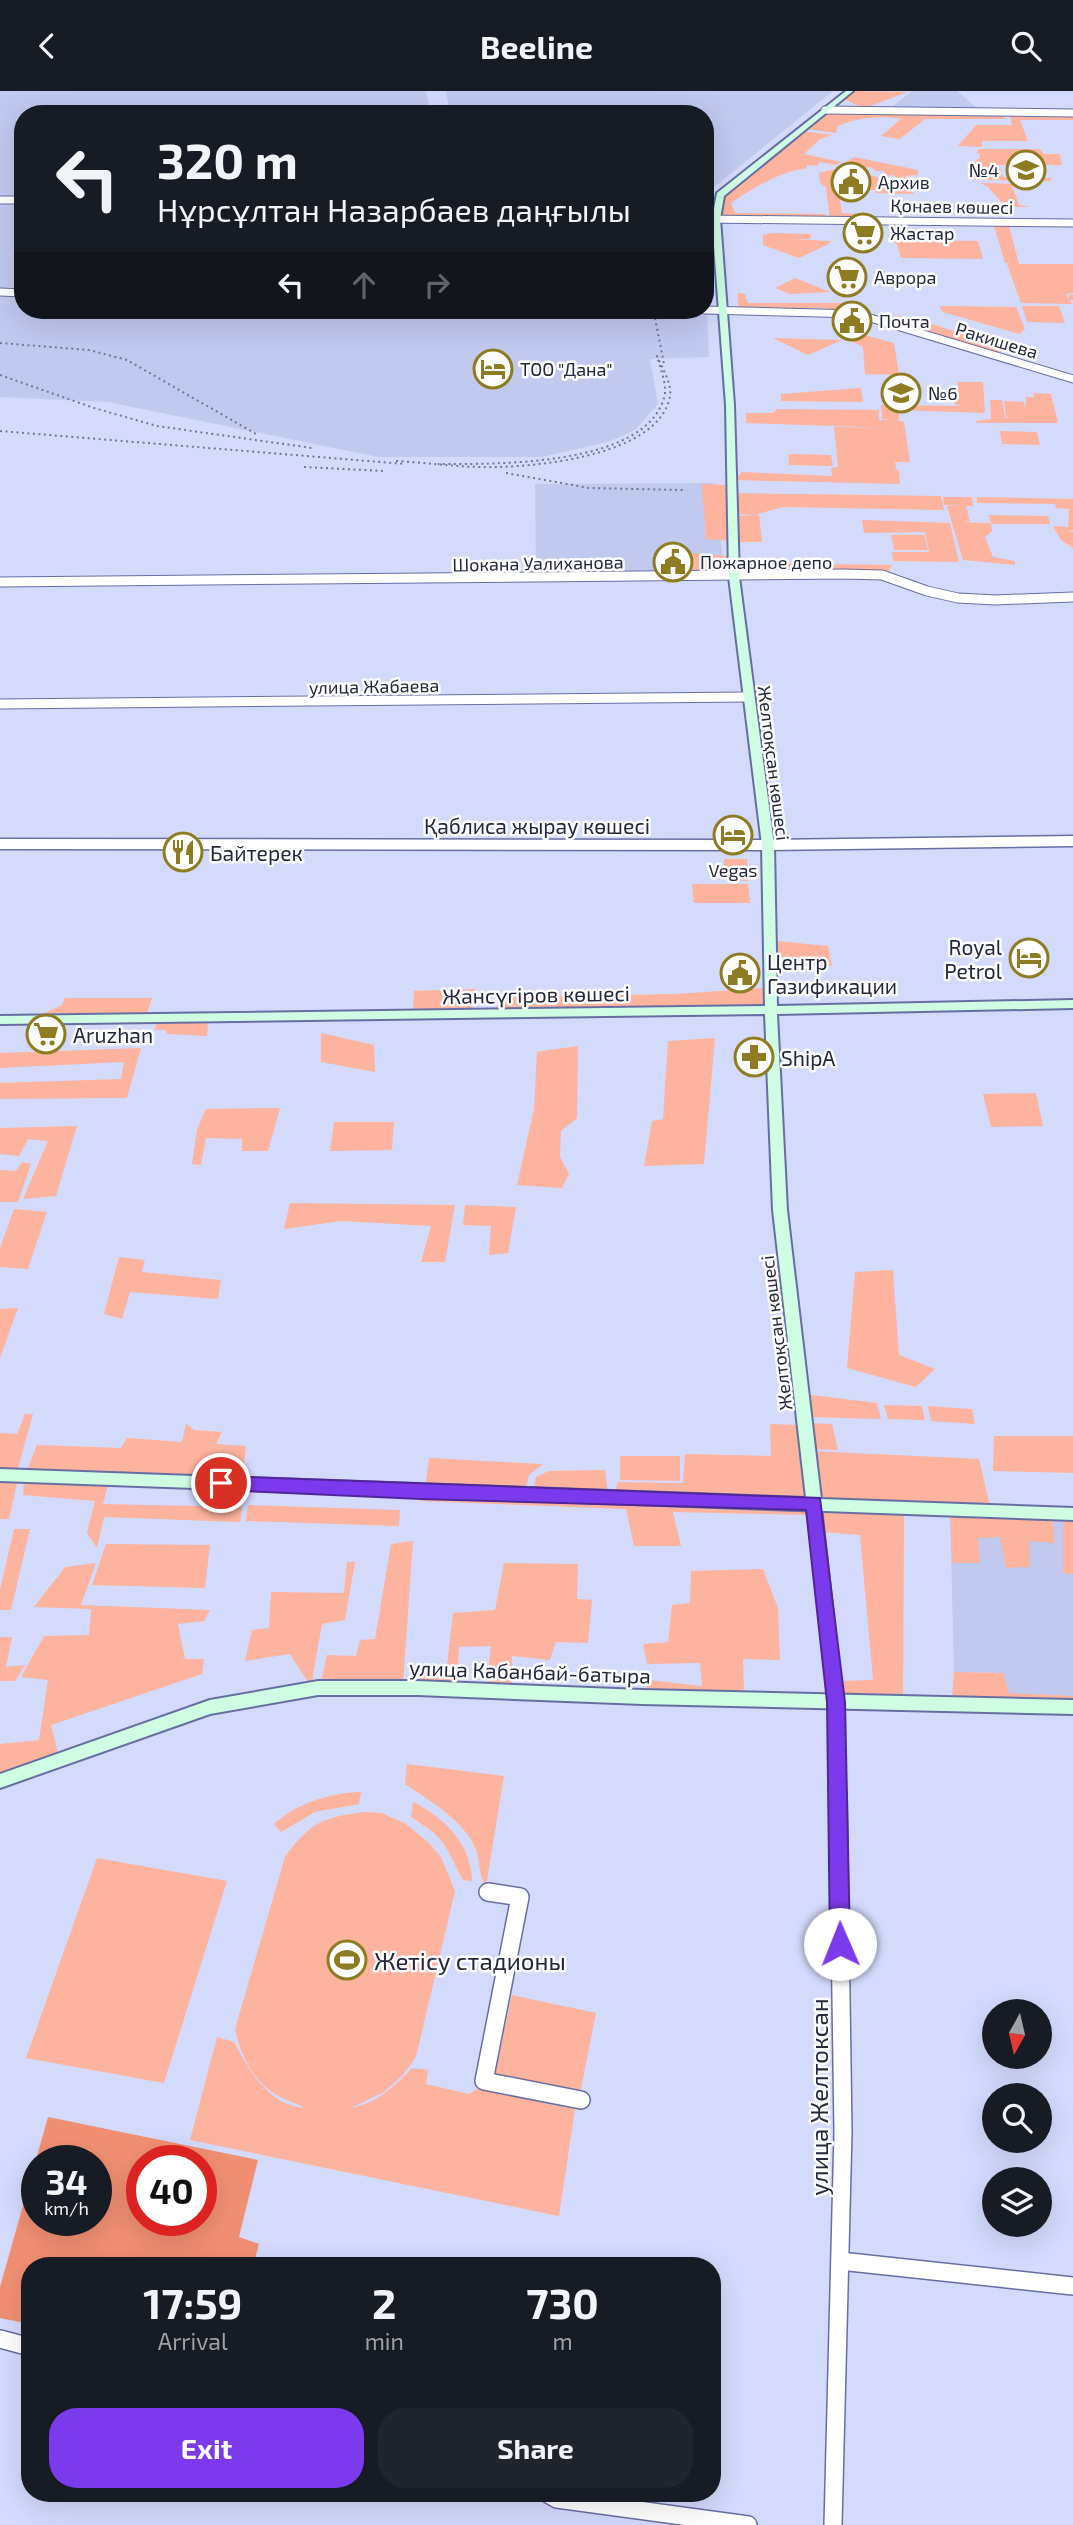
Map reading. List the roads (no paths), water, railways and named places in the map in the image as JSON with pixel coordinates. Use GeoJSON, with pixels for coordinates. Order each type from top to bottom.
{"type":"FeatureCollection","features":[{"type":"Feature","properties":{"kind":"main road","name":"Желтоқсан көшесі"},"geometry":{"type":"LineString","coordinates":[[714,209],[720,195],[846,95]]}},
{"type":"Feature","properties":{"kind":"main road","name":"Желтоқсан көшесі"},"geometry":{"type":"LineString","coordinates":[[714,252],[730,405],[734,577],[768,845],[771,1008],[780,1210],[814,1503]]}},
{"type":"Feature","properties":{"kind":"main road","name":"Жансүгіров көшесі"},"geometry":{"type":"LineString","coordinates":[[0,1020],[1073,1004]]}},
{"type":"Feature","properties":{"kind":"main road"},"geometry":{"type":"LineString","coordinates":[[0,1475],[1073,1514]]}},
{"type":"Feature","properties":{"kind":"main road","name":"улица Кабанбай-батыра"},"geometry":{"type":"LineString","coordinates":[[0,1781],[210,1707],[318,1688],[417,1688],[1073,1707]]}},
{"type":"Feature","properties":{"kind":"street"},"geometry":{"type":"LineString","coordinates":[[846,95],[866,110]]}},
{"type":"Feature","properties":{"kind":"street"},"geometry":{"type":"LineString","coordinates":[[825,110],[1073,113]]}},
{"type":"Feature","properties":{"kind":"street","name":"Қонаев көшесі"},"geometry":{"type":"LineString","coordinates":[[714,219],[1073,223]]}},
{"type":"Feature","properties":{"kind":"street","name":"Ракишева"},"geometry":{"type":"LineString","coordinates":[[714,310],[857,314],[1073,379]]}},
{"type":"Feature","properties":{"kind":"street","name":"Шокана Уалиханова"},"geometry":{"type":"LineString","coordinates":[[0,582],[882,575],[927,591],[958,598],[995,600],[1073,597]]}},
{"type":"Feature","properties":{"kind":"street","name":"улица Жабаева"},"geometry":{"type":"LineString","coordinates":[[0,704],[748,697]]}},
{"type":"Feature","properties":{"kind":"street","name":"Қаблиса жырау көшесі"},"geometry":{"type":"LineString","coordinates":[[0,844],[768,845],[1073,841]]}},
{"type":"Feature","properties":{"kind":"street","name":"улица Желтоксан"},"geometry":{"type":"LineString","coordinates":[[814,1503],[836,1702],[843,2131],[833,2525]]}},
{"type":"Feature","properties":{"kind":"street"},"geometry":{"type":"LineString","coordinates":[[488,1892],[520,1898],[484,2081],[581,2100]]}},
{"type":"Feature","properties":{"kind":"street"},"geometry":{"type":"LineString","coordinates":[[840,2261],[1073,2286]]}},
{"type":"Feature","properties":{"kind":"street"},"geometry":{"type":"LineString","coordinates":[[0,2339],[21,2345]]}},
{"type":"Feature","properties":{"kind":"street"},"geometry":{"type":"LineString","coordinates":[[579,2502],[748,2525]]}},
{"type":"Feature","properties":{"kind":"railway"},"geometry":{"type":"LineString","coordinates":[[655,319],[664,364]]}},
{"type":"Feature","properties":{"kind":"railway"},"geometry":{"type":"LineString","coordinates":[[0,343],[89,350],[127,360],[256,434]]}},
{"type":"Feature","properties":{"kind":"railway"},"geometry":{"type":"LineString","coordinates":[[396,461],[460,466],[497,467],[542,464],[597,453],[623,444],[645,431],[662,416],[670,396],[668,381],[657,356],[665,393],[651,421],[628,437],[599,449],[565,457],[529,461],[438,464]]}},
{"type":"Feature","properties":{"kind":"railway"},"geometry":{"type":"LineString","coordinates":[[0,375],[94,408],[157,426],[312,448]]}},
{"type":"Feature","properties":{"kind":"railway"},"geometry":{"type":"LineString","coordinates":[[0,431],[405,464]]}},
{"type":"Feature","properties":{"kind":"railway"},"geometry":{"type":"LineString","coordinates":[[304,467],[384,471]]}},
{"type":"Feature","properties":{"kind":"railway"},"geometry":{"type":"LineString","coordinates":[[506,473],[589,488],[683,490]]}},
{"type":"Feature","properties":{"kind":"place","name":"№4"},"geometry":{"type":"Point","coordinates":[1026,170]}},
{"type":"Feature","properties":{"kind":"place","name":"Архив"},"geometry":{"type":"Point","coordinates":[851,182]}},
{"type":"Feature","properties":{"kind":"place","name":"Жастар"},"geometry":{"type":"Point","coordinates":[863,233]}},
{"type":"Feature","properties":{"kind":"place","name":"Аврора"},"geometry":{"type":"Point","coordinates":[847,277]}},
{"type":"Feature","properties":{"kind":"place","name":"Почта"},"geometry":{"type":"Point","coordinates":[852,321]}},
{"type":"Feature","properties":{"kind":"place","name":"ТОО \"Дана\""},"geometry":{"type":"Point","coordinates":[493,369]}},
{"type":"Feature","properties":{"kind":"place","name":"№6"},"geometry":{"type":"Point","coordinates":[901,393]}},
{"type":"Feature","properties":{"kind":"place","name":"Пожарное депо"},"geometry":{"type":"Point","coordinates":[673,562]}},
{"type":"Feature","properties":{"kind":"place","name":"Vegas"},"geometry":{"type":"Point","coordinates":[733,835]}},
{"type":"Feature","properties":{"kind":"place","name":"Байтерек"},"geometry":{"type":"Point","coordinates":[183,852]}},
{"type":"Feature","properties":{"kind":"place","name":"Royal Petrol"},"geometry":{"type":"Point","coordinates":[1029,958]}},
{"type":"Feature","properties":{"kind":"place","name":"Центр Газификации"},"geometry":{"type":"Point","coordinates":[740,973]}},
{"type":"Feature","properties":{"kind":"place","name":"Aruzhan"},"geometry":{"type":"Point","coordinates":[46,1034]}},
{"type":"Feature","properties":{"kind":"place","name":"ShipA"},"geometry":{"type":"Point","coordinates":[754,1057]}},
{"type":"Feature","properties":{"kind":"place","name":"Жетісу стадионы"},"geometry":{"type":"Point","coordinates":[347,1960]}}]}
